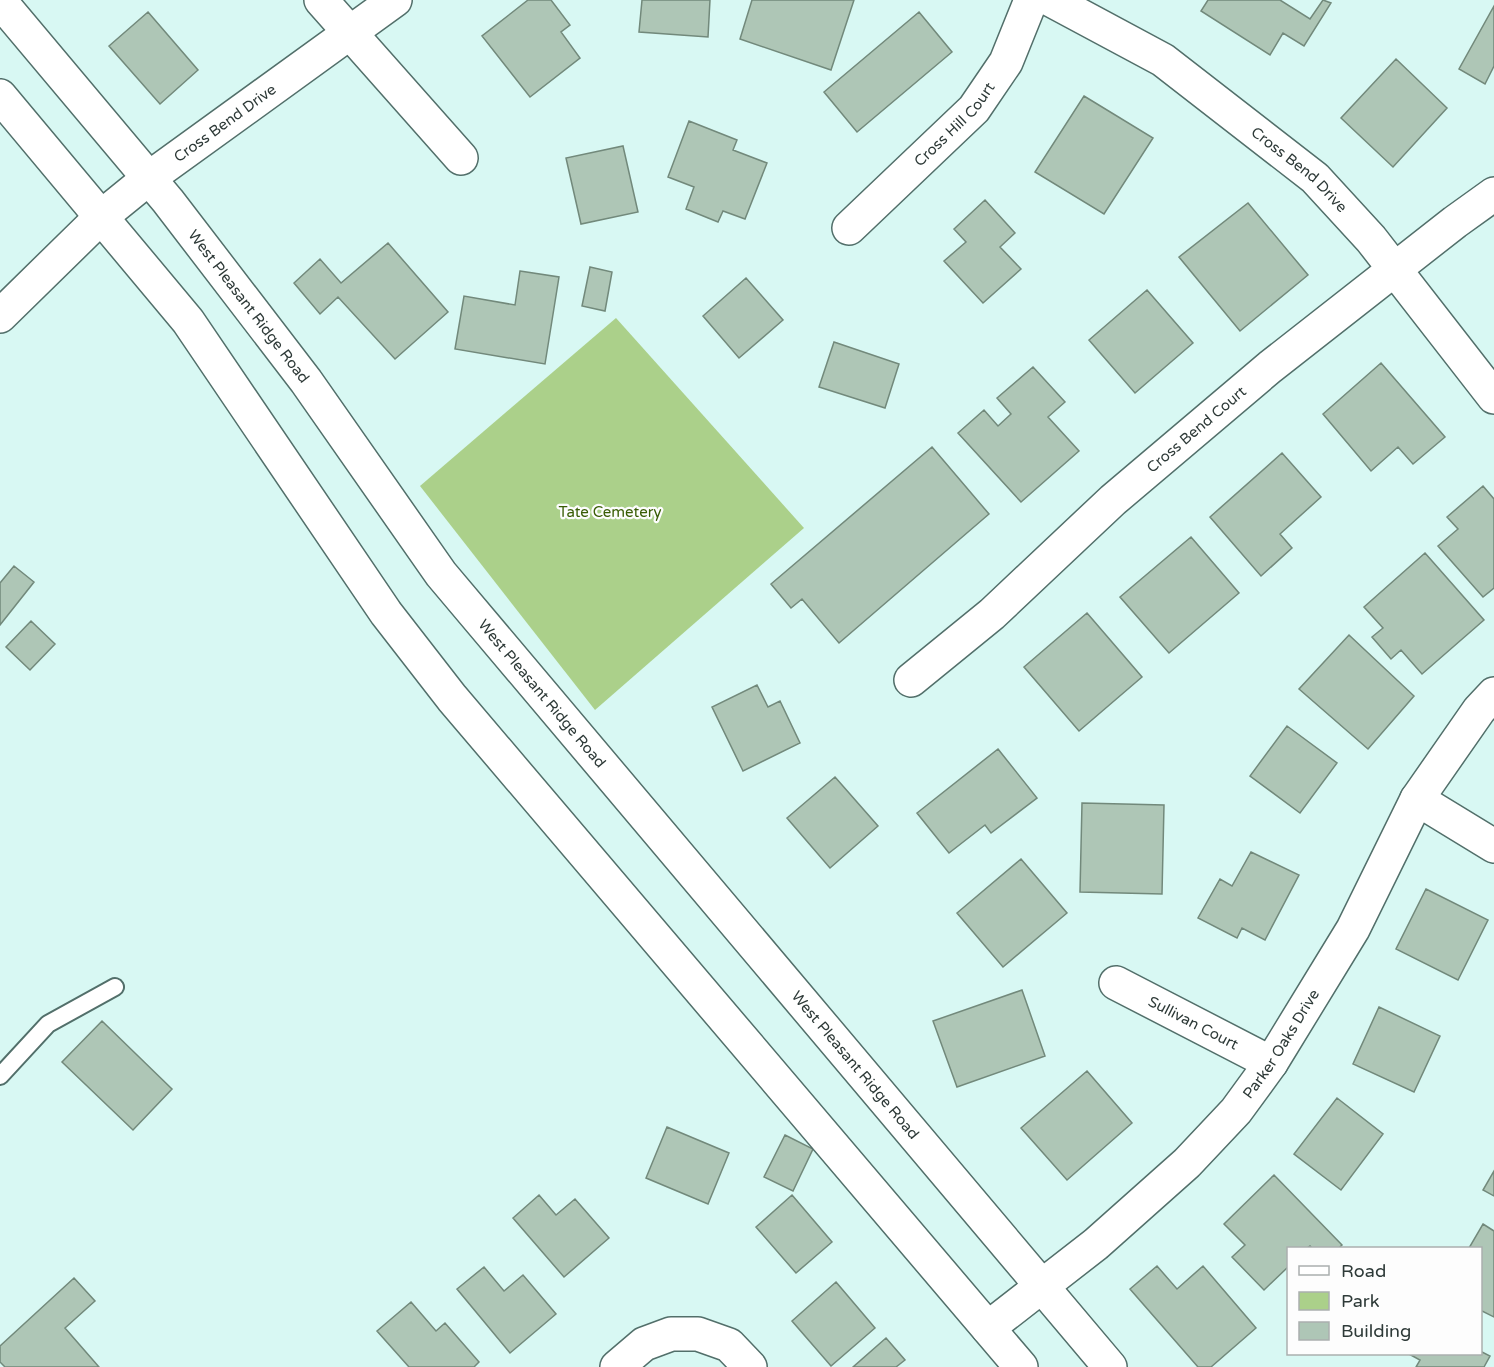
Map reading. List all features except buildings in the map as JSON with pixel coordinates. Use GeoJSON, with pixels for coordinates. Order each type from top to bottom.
{"type":"FeatureCollection","features":[{"type":"Feature","properties":{"kind":"street"},"geometry":{"type":"LineString","coordinates":[[321,0],[460,158]]}},
{"type":"Feature","properties":{"kind":"street","name":"Cross Bend Drive"},"geometry":{"type":"LineString","coordinates":[[101,217],[149,178],[395,0]]}},
{"type":"Feature","properties":{"kind":"street","name":"Cross Hill Court"},"geometry":{"type":"LineString","coordinates":[[849,228],[974,109],[1006,62],[1031,0]]}},
{"type":"Feature","properties":{"kind":"street","name":"Cross Bend Drive"},"geometry":{"type":"LineString","coordinates":[[1051,0],[1163,60],[1315,178],[1371,239],[1494,397]]}},
{"type":"Feature","properties":{"kind":"street","name":"West Pleasant Ridge Road"},"geometry":{"type":"LineString","coordinates":[[0,1],[149,178],[306,381],[441,574],[1110,1367]]}},
{"type":"Feature","properties":{"kind":"street"},"geometry":{"type":"LineString","coordinates":[[0,96],[188,321],[386,613],[452,698],[1021,1367]]}},
{"type":"Feature","properties":{"kind":"street","name":"Cross Bend Court"},"geometry":{"type":"LineString","coordinates":[[911,680],[992,614],[1122,493],[1270,367],[1494,194]]}},
{"type":"Feature","properties":{"kind":"street"},"geometry":{"type":"LineString","coordinates":[[0,315],[101,217]]}},
{"type":"Feature","properties":{"kind":"street","name":"Parker Oaks Drive"},"geometry":{"type":"LineString","coordinates":[[988,1328],[1096,1244],[1187,1163],[1236,1111],[1271,1063],[1353,928],[1417,799],[1479,710],[1494,694]]}},
{"type":"Feature","properties":{"kind":"street"},"geometry":{"type":"LineString","coordinates":[[1417,799],[1494,846]]}},
{"type":"Feature","properties":{"kind":"street","name":"Sullivan Court"},"geometry":{"type":"LineString","coordinates":[[1116,983],[1271,1063]]}},
{"type":"Feature","properties":{"kind":"street"},"geometry":{"type":"LineString","coordinates":[[617,1367],[644,1344],[671,1334],[698,1334],[729,1346],[750,1367]]}},
{"type":"Feature","properties":{"kind":"lane"},"geometry":{"type":"LineString","coordinates":[[0,1076],[48,1024],[115,987]]}},
{"type":"Feature","properties":{"kind":"green space","name":"Tate Cemetery"},"geometry":{"type":"Polygon","coordinates":[[[616,318],[804,528],[595,710],[420,486],[616,318]]]}}]}
